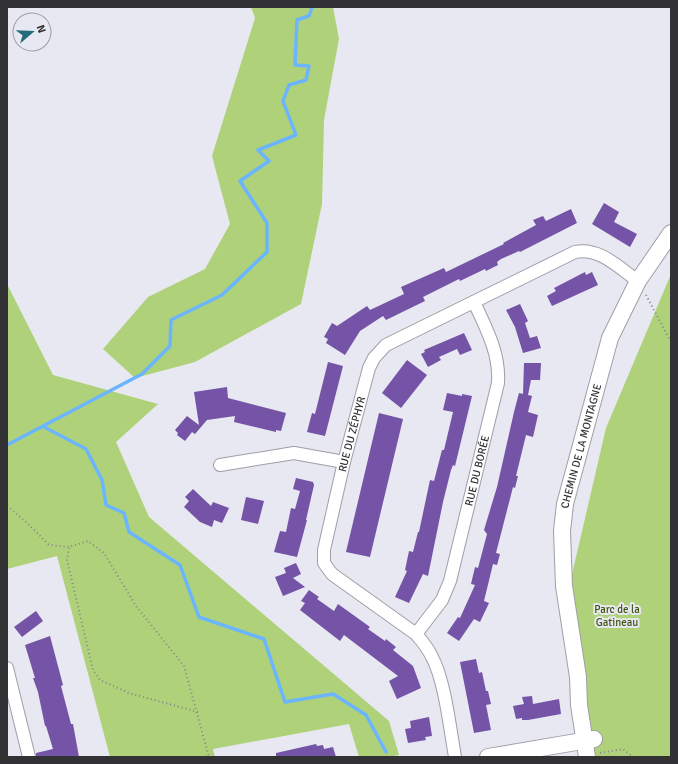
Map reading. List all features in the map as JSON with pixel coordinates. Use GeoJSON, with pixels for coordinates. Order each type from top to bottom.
{"type":"FeatureCollection","features":[{"type":"Feature","properties":{"kind":"street","name":"CHEMIN DE LA MONTAGNE"},"geometry":{"type":"LineString","coordinates":[[592,750],[579,705],[578,677],[568,613],[562,559],[562,531],[565,504],[610,338],[638,281],[671,233]]}},
{"type":"Feature","properties":{"kind":"street","name":"RUE DU ZÉPHYR"},"geometry":{"type":"LineString","coordinates":[[455,757],[437,669],[426,646],[416,634],[332,574],[324,563],[324,550],[344,462],[369,368],[374,358],[386,345],[575,252],[590,251],[602,255],[638,281]]}},
{"type":"Feature","properties":{"kind":"street","name":"RUE DU BORÉE"},"geometry":{"type":"LineString","coordinates":[[416,634],[442,600],[450,581],[498,383],[496,350],[474,302]]}},
{"type":"Feature","properties":{"kind":"street"},"geometry":{"type":"LineString","coordinates":[[220,465],[294,453],[344,462]]}},
{"type":"Feature","properties":{"kind":"street"},"geometry":{"type":"LineString","coordinates":[[7,668],[29,757]]}},
{"type":"Feature","properties":{"kind":"street"},"geometry":{"type":"LineString","coordinates":[[488,757],[569,742],[592,750]]}},
{"type":"Feature","properties":{"kind":"path"},"geometry":{"type":"LineString","coordinates":[[638,281],[671,342]]}},
{"type":"Feature","properties":{"kind":"path"},"geometry":{"type":"LineString","coordinates":[[7,506],[20,518],[29,522],[49,545],[69,547],[88,541],[104,553],[136,606],[184,666],[198,712],[209,757]]}},
{"type":"Feature","properties":{"kind":"path"},"geometry":{"type":"LineString","coordinates":[[69,547],[67,560],[93,670],[100,680],[129,693],[198,712]]}},
{"type":"Feature","properties":{"kind":"path"},"geometry":{"type":"LineString","coordinates":[[592,750],[622,749],[633,757]]}},
{"type":"Feature","properties":{"kind":"green space"},"geometry":{"type":"Polygon","coordinates":[[[251,7],[333,7],[339,39],[324,120],[322,204],[301,304],[195,362],[135,378],[103,349],[148,297],[205,269],[230,224],[212,156],[255,18],[251,7]]]}},
{"type":"Feature","properties":{"kind":"green space","name":"Parc de la Gatineau"},"geometry":{"type":"Polygon","coordinates":[[[671,274],[671,757],[586,757],[563,613],[606,428],[671,274]]]}},
{"type":"Feature","properties":{"kind":"green space"},"geometry":{"type":"Polygon","coordinates":[[[7,284],[53,375],[158,404],[116,442],[149,517],[389,721],[399,755],[388,757],[359,757],[349,724],[213,749],[215,757],[110,757],[57,556],[7,569],[7,284]]]}},
{"type":"Feature","properties":{"kind":"building"},"geometry":{"type":"Polygon","coordinates":[[[604,203],[619,212],[614,222],[637,234],[630,247],[592,224],[604,203]]]}},
{"type":"Feature","properties":{"kind":"building"},"geometry":{"type":"Polygon","coordinates":[[[571,209],[577,223],[520,252],[519,251],[501,259],[497,262],[498,265],[486,271],[485,269],[460,281],[459,279],[423,297],[425,301],[386,320],[383,316],[360,331],[345,355],[326,343],[328,339],[324,337],[332,323],[337,326],[367,306],[370,310],[404,294],[401,287],[444,268],[446,272],[504,244],[503,243],[536,225],[533,220],[543,216],[546,221],[571,209]]]}},
{"type":"Feature","properties":{"kind":"building"},"geometry":{"type":"Polygon","coordinates":[[[585,272],[586,275],[592,272],[598,285],[552,306],[547,296],[556,291],[554,288],[585,272]]]}},
{"type":"Feature","properties":{"kind":"building"},"geometry":{"type":"Polygon","coordinates":[[[520,304],[528,321],[525,323],[530,338],[537,336],[541,348],[523,353],[515,327],[506,310],[520,304]]]}},
{"type":"Feature","properties":{"kind":"building"},"geometry":{"type":"Polygon","coordinates":[[[464,333],[472,350],[460,355],[457,349],[439,357],[441,360],[428,367],[421,354],[425,352],[424,350],[464,333]]]}},
{"type":"Feature","properties":{"kind":"building"},"geometry":{"type":"Polygon","coordinates":[[[407,360],[427,375],[401,408],[382,393],[407,360]]]}},
{"type":"Feature","properties":{"kind":"building"},"geometry":{"type":"Polygon","coordinates":[[[328,362],[343,366],[325,436],[307,432],[312,413],[315,414],[328,362]]]}},
{"type":"Feature","properties":{"kind":"building"},"geometry":{"type":"Polygon","coordinates":[[[524,363],[541,363],[540,380],[531,380],[528,395],[532,396],[528,412],[538,415],[533,437],[526,435],[516,476],[518,476],[515,488],[513,487],[496,553],[500,554],[497,565],[493,564],[484,601],[489,603],[480,622],[474,619],[459,641],[447,633],[458,617],[460,618],[475,585],[471,584],[475,567],[478,568],[487,534],[484,530],[497,487],[519,393],[523,394],[524,363]]]}},
{"type":"Feature","properties":{"kind":"building"},"geometry":{"type":"Polygon","coordinates":[[[227,387],[228,398],[286,413],[281,431],[276,430],[276,432],[234,422],[235,416],[207,420],[195,434],[192,432],[185,441],[177,435],[178,433],[175,430],[187,416],[199,425],[194,392],[227,387]]]}},
{"type":"Feature","properties":{"kind":"building"},"geometry":{"type":"Polygon","coordinates":[[[447,393],[472,396],[455,466],[453,465],[451,470],[443,502],[428,576],[423,574],[409,603],[395,597],[407,571],[405,570],[409,551],[413,552],[419,532],[430,480],[434,481],[442,450],[444,450],[453,412],[443,410],[447,393]]]}},
{"type":"Feature","properties":{"kind":"building"},"geometry":{"type":"Polygon","coordinates":[[[379,413],[403,419],[370,557],[346,552],[379,413]]]}},
{"type":"Feature","properties":{"kind":"building"},"geometry":{"type":"Polygon","coordinates":[[[296,478],[313,482],[314,485],[307,520],[297,557],[274,552],[280,531],[286,532],[291,508],[295,509],[300,491],[293,489],[296,478]]]}},
{"type":"Feature","properties":{"kind":"building"},"geometry":{"type":"Polygon","coordinates":[[[193,489],[211,506],[213,502],[229,508],[222,523],[214,520],[212,527],[200,522],[184,507],[189,501],[185,497],[193,489]]]}},
{"type":"Feature","properties":{"kind":"building"},"geometry":{"type":"Polygon","coordinates":[[[246,497],[264,501],[258,524],[241,520],[246,497]]]}},
{"type":"Feature","properties":{"kind":"building"},"geometry":{"type":"Polygon","coordinates":[[[296,563],[301,574],[293,578],[305,587],[283,596],[275,577],[286,573],[284,568],[296,563]]]}},
{"type":"Feature","properties":{"kind":"building"},"geometry":{"type":"Polygon","coordinates":[[[309,590],[319,597],[317,599],[334,611],[338,604],[370,627],[368,629],[385,641],[386,639],[396,647],[393,650],[413,666],[421,688],[397,699],[389,681],[398,676],[344,635],[340,641],[300,610],[305,603],[301,601],[309,590]]]}},
{"type":"Feature","properties":{"kind":"building"},"geometry":{"type":"Polygon","coordinates":[[[36,611],[43,621],[22,637],[14,627],[36,611]]]}},
{"type":"Feature","properties":{"kind":"building"},"geometry":{"type":"Polygon","coordinates":[[[50,636],[63,685],[61,686],[71,724],[73,724],[79,757],[36,757],[36,753],[53,749],[45,726],[38,692],[33,678],[35,678],[25,645],[50,636]]]}},
{"type":"Feature","properties":{"kind":"building"},"geometry":{"type":"Polygon","coordinates":[[[476,659],[479,673],[482,672],[486,691],[488,691],[491,704],[486,705],[491,730],[474,733],[460,662],[476,659]]]}},
{"type":"Feature","properties":{"kind":"building"},"geometry":{"type":"Polygon","coordinates":[[[532,696],[533,704],[559,699],[561,714],[528,720],[522,720],[522,718],[516,719],[513,706],[524,704],[522,697],[532,696]]]}},
{"type":"Feature","properties":{"kind":"building"},"geometry":{"type":"Polygon","coordinates":[[[429,717],[432,736],[425,737],[426,740],[408,743],[405,729],[411,728],[410,721],[429,717]]]}},
{"type":"Feature","properties":{"kind":"building"},"geometry":{"type":"Polygon","coordinates":[[[316,744],[317,746],[323,745],[324,749],[333,747],[336,757],[276,757],[276,753],[316,744]]]}},
{"type":"Feature","properties":{"kind":"waterway"},"geometry":{"type":"LineString","coordinates":[[7,445],[142,374],[170,346],[171,320],[222,295],[267,252],[267,223],[240,181],[269,161],[258,150],[296,135],[283,101],[289,85],[306,80],[309,66],[295,65],[297,20],[309,16],[312,7]]}},
{"type":"Feature","properties":{"kind":"waterway"},"geometry":{"type":"LineString","coordinates":[[44,427],[86,449],[102,480],[106,505],[124,513],[129,532],[180,565],[199,617],[264,639],[285,702],[333,694],[366,715],[386,752]]}}]}
